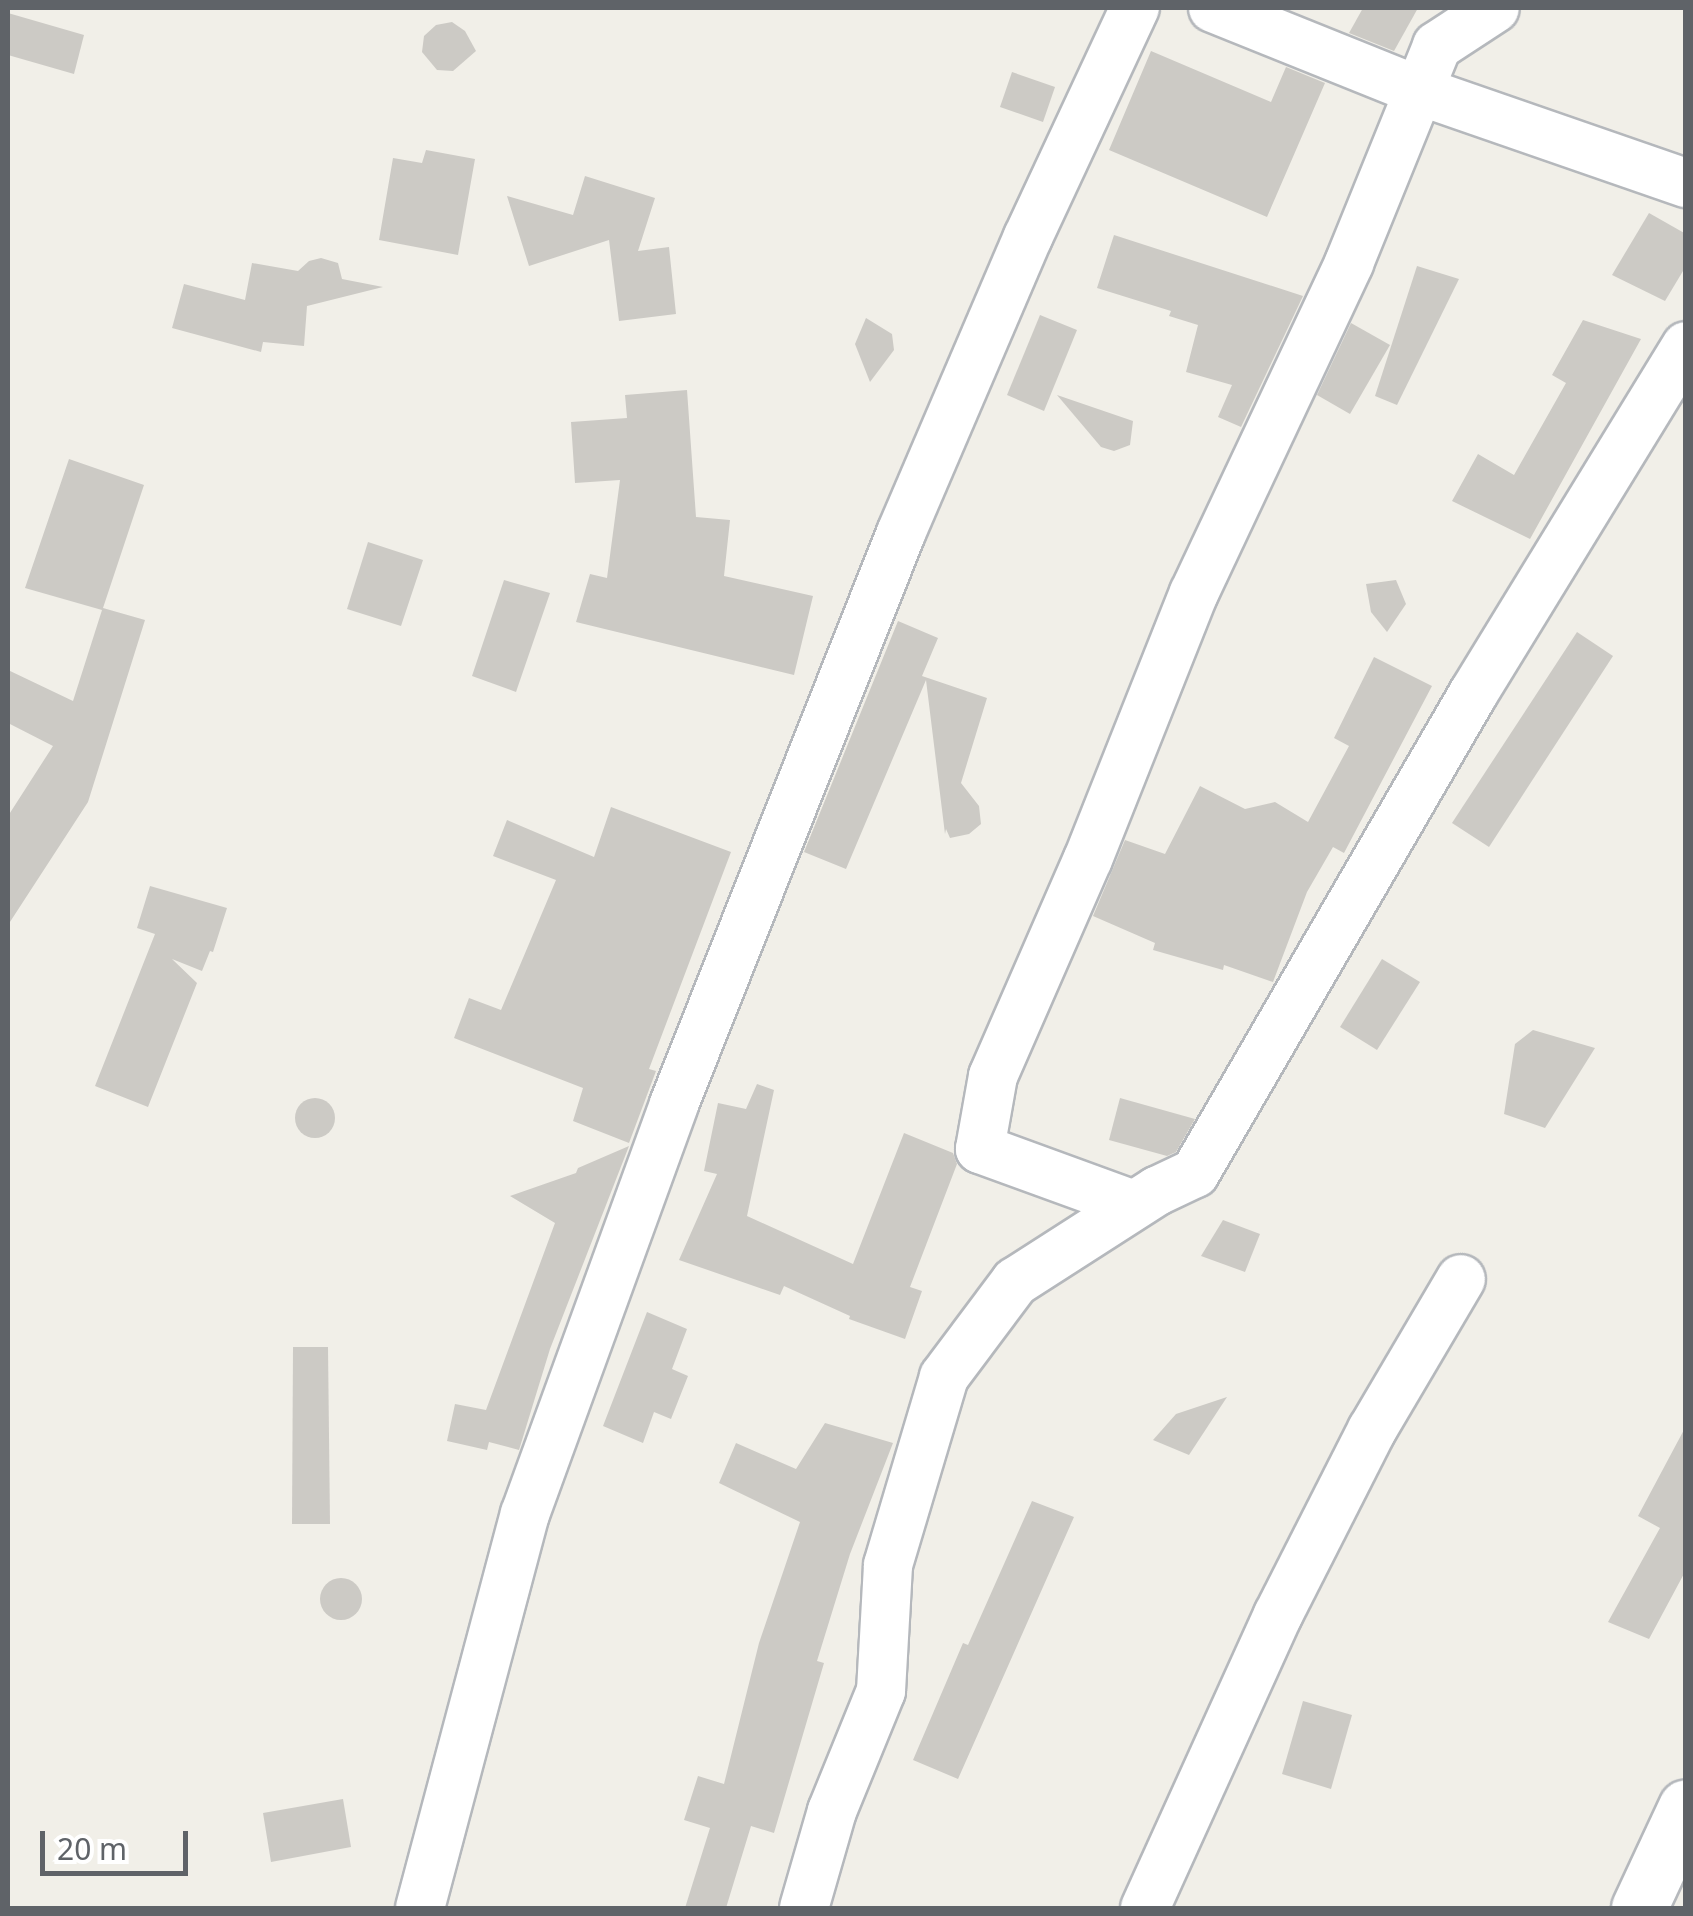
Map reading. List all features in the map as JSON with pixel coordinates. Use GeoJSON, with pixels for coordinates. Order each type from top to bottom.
{"type":"FeatureCollection","features":[{"type":"Feature","properties":{"kind":"main road"},"geometry":{"type":"LineString","coordinates":[[1639,1908],[1686,1807]]}},
{"type":"Feature","properties":{"kind":"street"},"geometry":{"type":"LineString","coordinates":[[420,1908],[525,1514],[674,1104],[901,533],[1028,237],[1135,8]]}},
{"type":"Feature","properties":{"kind":"street"},"geometry":{"type":"LineString","coordinates":[[1213,8],[1417,90],[1686,184]]}},
{"type":"Feature","properties":{"kind":"street"},"geometry":{"type":"LineString","coordinates":[[1134,1204],[980,1148],[993,1076],[1088,859],[1194,593],[1349,263],[1437,46],[1496,8]]}},
{"type":"Feature","properties":{"kind":"street"},"geometry":{"type":"LineString","coordinates":[[804,1908],[832,1811],[881,1692],[888,1565],[944,1378],[1015,1282],[1134,1204],[1195,1172],[1483,678],[1686,346]]}},
{"type":"Feature","properties":{"kind":"street"},"geometry":{"type":"LineString","coordinates":[[1145,1908],[1278,1615],[1372,1430],[1461,1279]]}},
{"type":"Feature","properties":{"kind":"building"},"geometry":{"type":"Polygon","coordinates":[[[1363,8],[1418,8],[1394,51],[1349,33],[1363,8]]]}},
{"type":"Feature","properties":{"kind":"building"},"geometry":{"type":"Polygon","coordinates":[[[8,13],[84,35],[74,74],[8,55],[8,13]]]}},
{"type":"Feature","properties":{"kind":"building"},"geometry":{"type":"Polygon","coordinates":[[[452,22],[465,31],[476,51],[453,71],[437,70],[422,52],[424,36],[436,25],[452,22]]]}},
{"type":"Feature","properties":{"kind":"building"},"geometry":{"type":"Polygon","coordinates":[[[1151,51],[1271,102],[1286,67],[1325,83],[1267,217],[1109,150],[1151,51]]]}},
{"type":"Feature","properties":{"kind":"building"},"geometry":{"type":"Polygon","coordinates":[[[1012,72],[1055,87],[1043,122],[1000,107],[1012,72]]]}},
{"type":"Feature","properties":{"kind":"building"},"geometry":{"type":"Polygon","coordinates":[[[426,150],[475,159],[458,255],[379,240],[393,158],[422,163],[426,150]]]}},
{"type":"Feature","properties":{"kind":"building"},"geometry":{"type":"Polygon","coordinates":[[[585,176],[655,198],[638,251],[669,247],[676,314],[619,321],[609,240],[529,266],[507,196],[573,215],[585,176]]]}},
{"type":"Feature","properties":{"kind":"building"},"geometry":{"type":"Polygon","coordinates":[[[1649,213],[1686,234],[1686,266],[1665,301],[1612,275],[1649,213]]]}},
{"type":"Feature","properties":{"kind":"building"},"geometry":{"type":"Polygon","coordinates":[[[1114,235],[1303,296],[1241,427],[1218,417],[1232,385],[1186,372],[1198,325],[1169,316],[1171,311],[1097,288],[1114,235]]]}},
{"type":"Feature","properties":{"kind":"building"},"geometry":{"type":"Polygon","coordinates":[[[321,258],[338,263],[342,279],[383,287],[307,306],[304,346],[263,342],[261,352],[172,328],[184,284],[245,300],[252,263],[298,271],[309,261],[321,258]]]}},
{"type":"Feature","properties":{"kind":"building"},"geometry":{"type":"Polygon","coordinates":[[[1417,266],[1459,279],[1397,405],[1375,396],[1417,266]]]}},
{"type":"Feature","properties":{"kind":"building"},"geometry":{"type":"Polygon","coordinates":[[[1040,315],[1077,330],[1044,411],[1007,395],[1040,315]]]}},
{"type":"Feature","properties":{"kind":"building"},"geometry":{"type":"Polygon","coordinates":[[[866,318],[892,334],[894,350],[870,382],[855,344],[866,318]]]}},
{"type":"Feature","properties":{"kind":"building"},"geometry":{"type":"Polygon","coordinates":[[[1583,320],[1641,339],[1530,539],[1452,501],[1478,454],[1514,475],[1566,383],[1552,375],[1583,320]]]}},
{"type":"Feature","properties":{"kind":"building"},"geometry":{"type":"Polygon","coordinates":[[[1351,323],[1390,345],[1350,414],[1317,395],[1351,323]]]}},
{"type":"Feature","properties":{"kind":"building"},"geometry":{"type":"Polygon","coordinates":[[[687,390],[696,517],[730,520],[724,576],[813,596],[794,675],[576,622],[590,574],[607,578],[620,480],[575,483],[571,422],[627,418],[625,395],[687,390]]]}},
{"type":"Feature","properties":{"kind":"building"},"geometry":{"type":"Polygon","coordinates":[[[1057,395],[1133,421],[1130,445],[1114,451],[1101,447],[1057,395]]]}},
{"type":"Feature","properties":{"kind":"building"},"geometry":{"type":"Polygon","coordinates":[[[69,459],[144,485],[103,608],[145,620],[88,802],[8,925],[8,816],[53,746],[8,723],[8,670],[73,701],[102,610],[25,588],[69,459]]]}},
{"type":"Feature","properties":{"kind":"building"},"geometry":{"type":"Polygon","coordinates":[[[368,542],[423,560],[401,626],[347,609],[368,542]]]}},
{"type":"Feature","properties":{"kind":"building"},"geometry":{"type":"Polygon","coordinates":[[[504,580],[550,593],[516,692],[472,676],[504,580]]]}},
{"type":"Feature","properties":{"kind":"building"},"geometry":{"type":"Polygon","coordinates":[[[1396,580],[1406,604],[1387,632],[1371,612],[1366,584],[1396,580]]]}},
{"type":"Feature","properties":{"kind":"building"},"geometry":{"type":"Polygon","coordinates":[[[898,621],[938,638],[922,676],[987,698],[961,783],[979,806],[981,824],[969,834],[950,838],[946,829],[945,834],[926,680],[846,869],[804,852],[898,621]]]}},
{"type":"Feature","properties":{"kind":"building"},"geometry":{"type":"Polygon","coordinates":[[[1577,632],[1613,656],[1489,847],[1452,823],[1577,632]]]}},
{"type":"Feature","properties":{"kind":"building"},"geometry":{"type":"Polygon","coordinates":[[[1374,657],[1432,686],[1344,853],[1333,847],[1307,892],[1273,982],[1224,965],[1223,970],[1153,950],[1155,943],[1093,916],[1125,840],[1165,854],[1200,786],[1245,809],[1275,802],[1308,822],[1349,746],[1334,738],[1374,657]]]}},
{"type":"Feature","properties":{"kind":"building"},"geometry":{"type":"Polygon","coordinates":[[[611,807],[731,852],[649,1069],[656,1071],[629,1143],[573,1121],[583,1088],[454,1038],[469,998],[501,1010],[556,880],[493,856],[507,820],[594,857],[611,807]]]}},
{"type":"Feature","properties":{"kind":"building"},"geometry":{"type":"Polygon","coordinates":[[[150,886],[227,908],[213,952],[210,951],[202,971],[172,959],[197,983],[148,1107],[95,1086],[155,934],[137,928],[150,886]]]}},
{"type":"Feature","properties":{"kind":"building"},"geometry":{"type":"Polygon","coordinates":[[[1382,959],[1420,982],[1377,1050],[1340,1027],[1382,959]]]}},
{"type":"Feature","properties":{"kind":"building"},"geometry":{"type":"Polygon","coordinates":[[[1533,1030],[1595,1048],[1545,1128],[1504,1114],[1515,1044],[1533,1030]]]}},
{"type":"Feature","properties":{"kind":"building"},"geometry":{"type":"Polygon","coordinates":[[[757,1084],[774,1090],[747,1216],[853,1264],[904,1133],[953,1153],[957,1164],[910,1287],[922,1291],[905,1339],[849,1319],[850,1316],[784,1286],[780,1295],[679,1260],[717,1174],[704,1171],[718,1103],[746,1109],[757,1084]]]}},
{"type":"Feature","properties":{"kind":"building"},"geometry":{"type":"Polygon","coordinates":[[[315,1098],[329,1104],[335,1118],[329,1132],[315,1138],[301,1132],[295,1118],[301,1104],[315,1098]]]}},
{"type":"Feature","properties":{"kind":"building"},"geometry":{"type":"Polygon","coordinates":[[[1120,1098],[1195,1119],[1176,1152],[1167,1156],[1109,1140],[1120,1098]]]}},
{"type":"Feature","properties":{"kind":"building"},"geometry":{"type":"Polygon","coordinates":[[[629,1146],[550,1349],[519,1450],[489,1442],[487,1450],[447,1441],[455,1404],[486,1410],[555,1223],[510,1196],[576,1173],[578,1168],[629,1146]]]}},
{"type":"Feature","properties":{"kind":"building"},"geometry":{"type":"Polygon","coordinates":[[[1223,1220],[1260,1234],[1245,1272],[1201,1256],[1223,1220]]]}},
{"type":"Feature","properties":{"kind":"building"},"geometry":{"type":"Polygon","coordinates":[[[647,1312],[687,1329],[672,1369],[688,1376],[671,1419],[654,1412],[643,1443],[603,1426],[647,1312]]]}},
{"type":"Feature","properties":{"kind":"building"},"geometry":{"type":"Polygon","coordinates":[[[293,1347],[328,1347],[330,1524],[292,1524],[293,1347]]]}},
{"type":"Feature","properties":{"kind":"building"},"geometry":{"type":"Polygon","coordinates":[[[1227,1397],[1189,1455],[1153,1440],[1176,1414],[1227,1397]]]}},
{"type":"Feature","properties":{"kind":"building"},"geometry":{"type":"Polygon","coordinates":[[[825,1423],[893,1443],[850,1554],[817,1661],[824,1663],[774,1833],[751,1826],[726,1908],[685,1908],[710,1828],[684,1820],[698,1776],[724,1784],[759,1643],[800,1522],[719,1483],[736,1443],[796,1469],[825,1423]]]}},
{"type":"Feature","properties":{"kind":"building"},"geometry":{"type":"Polygon","coordinates":[[[1686,1426],[1686,1570],[1649,1639],[1608,1622],[1660,1528],[1638,1516],[1686,1426]]]}},
{"type":"Feature","properties":{"kind":"building"},"geometry":{"type":"Polygon","coordinates":[[[1032,1501],[1074,1517],[958,1779],[913,1760],[963,1643],[968,1645],[1032,1501]]]}},
{"type":"Feature","properties":{"kind":"building"},"geometry":{"type":"Polygon","coordinates":[[[341,1578],[356,1584],[362,1599],[356,1614],[341,1620],[326,1614],[320,1599],[326,1584],[341,1578]]]}},
{"type":"Feature","properties":{"kind":"building"},"geometry":{"type":"Polygon","coordinates":[[[1303,1701],[1352,1715],[1331,1789],[1282,1774],[1303,1701]]]}},
{"type":"Feature","properties":{"kind":"building"},"geometry":{"type":"Polygon","coordinates":[[[343,1799],[351,1847],[271,1862],[263,1813],[343,1799]]]}}]}
